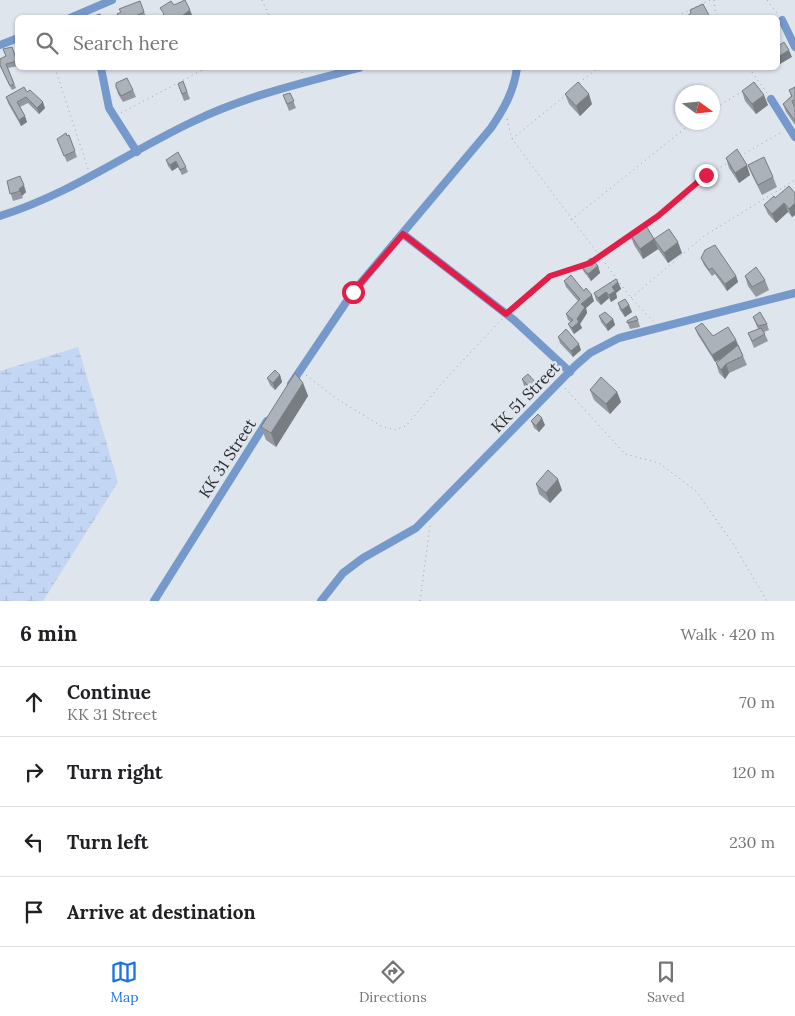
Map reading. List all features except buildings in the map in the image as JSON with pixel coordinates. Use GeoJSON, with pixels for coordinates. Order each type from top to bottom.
{"type":"FeatureCollection","features":[{"type":"Feature","properties":{"kind":"street"},"geometry":{"type":"LineString","coordinates":[[90,0],[95,8]]}},
{"type":"Feature","properties":{"kind":"street"},"geometry":{"type":"LineString","coordinates":[[86,15],[95,8],[112,0]]}},
{"type":"Feature","properties":{"kind":"street"},"geometry":{"type":"LineString","coordinates":[[782,20],[795,47]]}},
{"type":"Feature","properties":{"kind":"street"},"geometry":{"type":"LineString","coordinates":[[0,45],[15,39]]}},
{"type":"Feature","properties":{"kind":"street"},"geometry":{"type":"LineString","coordinates":[[101,70],[109,108],[137,152]]}},
{"type":"Feature","properties":{"kind":"street"},"geometry":{"type":"LineString","coordinates":[[0,216],[74,187],[192,122],[243,100],[352,70]]}},
{"type":"Feature","properties":{"kind":"street"},"geometry":{"type":"LineString","coordinates":[[284,394],[353,292],[492,128],[504,109],[512,89],[516,70]]}},
{"type":"Feature","properties":{"kind":"street"},"geometry":{"type":"LineString","coordinates":[[771,99],[795,137]]}},
{"type":"Feature","properties":{"kind":"street"},"geometry":{"type":"LineString","coordinates":[[403,234],[506,314],[570,372]]}},
{"type":"Feature","properties":{"kind":"street","name":"KK 51 Street"},"geometry":{"type":"LineString","coordinates":[[321,601],[343,573],[363,558],[416,528],[590,353],[619,338],[795,293]]}},
{"type":"Feature","properties":{"kind":"street","name":"KK 31 Street"},"geometry":{"type":"LineString","coordinates":[[154,601],[274,410]]}},
{"type":"Feature","properties":{"kind":"path"},"geometry":{"type":"LineString","coordinates":[[262,0],[269,15]]}},
{"type":"Feature","properties":{"kind":"path"},"geometry":{"type":"LineString","coordinates":[[679,15],[710,0]]}},
{"type":"Feature","properties":{"kind":"path"},"geometry":{"type":"LineString","coordinates":[[714,0],[716,15]]}},
{"type":"Feature","properties":{"kind":"path"},"geometry":{"type":"LineString","coordinates":[[767,0],[778,15]]}},
{"type":"Feature","properties":{"kind":"path"},"geometry":{"type":"LineString","coordinates":[[56,70],[90,178]]}},
{"type":"Feature","properties":{"kind":"path"},"geometry":{"type":"LineString","coordinates":[[114,116],[202,70]]}},
{"type":"Feature","properties":{"kind":"path"},"geometry":{"type":"LineString","coordinates":[[576,86],[596,70]]}},
{"type":"Feature","properties":{"kind":"path"},"geometry":{"type":"LineString","coordinates":[[750,70],[771,99]]}},
{"type":"Feature","properties":{"kind":"path"},"geometry":{"type":"LineString","coordinates":[[720,105],[743,91]]}},
{"type":"Feature","properties":{"kind":"path"},"geometry":{"type":"LineString","coordinates":[[512,139],[569,92]]}},
{"type":"Feature","properties":{"kind":"path"},"geometry":{"type":"LineString","coordinates":[[504,109],[512,139],[631,298],[660,328]]}},
{"type":"Feature","properties":{"kind":"path"},"geometry":{"type":"LineString","coordinates":[[740,156],[790,128]]}},
{"type":"Feature","properties":{"kind":"path"},"geometry":{"type":"LineString","coordinates":[[571,220],[683,130]]}},
{"type":"Feature","properties":{"kind":"path"},"geometry":{"type":"LineString","coordinates":[[643,226],[658,216],[706,175],[731,161]]}},
{"type":"Feature","properties":{"kind":"path"},"geometry":{"type":"LineString","coordinates":[[631,298],[704,236],[795,180]]}},
{"type":"Feature","properties":{"kind":"path"},"geometry":{"type":"LineString","coordinates":[[300,371],[344,403],[381,426],[396,430],[406,426],[441,384],[506,314],[550,276],[590,263],[636,230]]}},
{"type":"Feature","properties":{"kind":"path"},"geometry":{"type":"LineString","coordinates":[[560,382],[625,454],[659,464],[696,491],[734,545],[767,601]]}},
{"type":"Feature","properties":{"kind":"path"},"geometry":{"type":"LineString","coordinates":[[420,601],[431,512]]}},
{"type":"Feature","properties":{"kind":"green space"},"geometry":{"type":"Polygon","coordinates":[[[78,347],[118,482],[43,601],[0,601],[0,371],[78,347]]]}},
{"type":"Feature","properties":{"kind":"route"},"geometry":{"type":"LineString","coordinates":[[353,292],[403,234],[506,314],[550,276],[590,263],[658,216],[706,175]]}}]}
